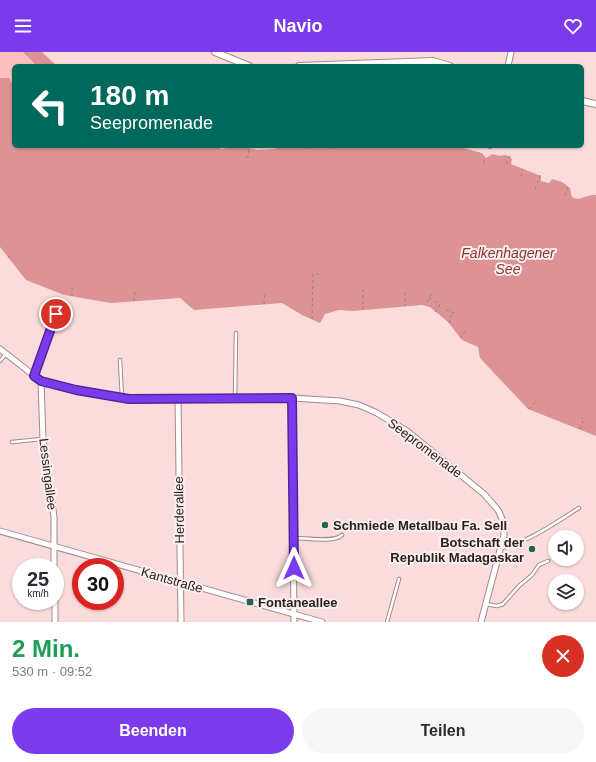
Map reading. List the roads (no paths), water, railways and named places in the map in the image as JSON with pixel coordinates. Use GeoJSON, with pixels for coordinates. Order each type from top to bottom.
{"type":"FeatureCollection","features":[{"type":"Feature","properties":{"kind":"street"},"geometry":{"type":"LineString","coordinates":[[215,52],[244,64]]}},
{"type":"Feature","properties":{"kind":"street"},"geometry":{"type":"LineString","coordinates":[[508,64],[511,52]]}},
{"type":"Feature","properties":{"kind":"street"},"geometry":{"type":"LineString","coordinates":[[353,64],[433,61],[443,64]]}},
{"type":"Feature","properties":{"kind":"street"},"geometry":{"type":"LineString","coordinates":[[584,101],[596,104]]}},
{"type":"Feature","properties":{"kind":"street","name":"Seepromenade"},"geometry":{"type":"LineString","coordinates":[[0,349],[41,381],[76,390],[122,398],[292,398],[340,401],[359,405],[377,413],[407,431],[484,494],[498,510],[504,523],[504,535],[481,622]]}},
{"type":"Feature","properties":{"kind":"street","name":"Lessingallee"},"geometry":{"type":"LineString","coordinates":[[41,381],[43,439],[54,517],[54,558]]}},
{"type":"Feature","properties":{"kind":"street"},"geometry":{"type":"LineString","coordinates":[[292,398],[294,622]]}},
{"type":"Feature","properties":{"kind":"street","name":"Herderallee"},"geometry":{"type":"LineString","coordinates":[[178,399],[181,622]]}},
{"type":"Feature","properties":{"kind":"street","name":"Kantstraße"},"geometry":{"type":"LineString","coordinates":[[0,531],[97,558]]}},
{"type":"Feature","properties":{"kind":"street","name":"Kantstraße"},"geometry":{"type":"LineString","coordinates":[[124,566],[322,622]]}},
{"type":"Feature","properties":{"kind":"street"},"geometry":{"type":"LineString","coordinates":[[55,610],[55,622]]}},
{"type":"Feature","properties":{"kind":"lane"},"geometry":{"type":"LineString","coordinates":[[34,376],[60,304]]}},
{"type":"Feature","properties":{"kind":"lane"},"geometry":{"type":"LineString","coordinates":[[235,398],[236,333]]}},
{"type":"Feature","properties":{"kind":"lane"},"geometry":{"type":"LineString","coordinates":[[0,361],[6,354]]}},
{"type":"Feature","properties":{"kind":"lane"},"geometry":{"type":"LineString","coordinates":[[120,360],[122,398]]}},
{"type":"Feature","properties":{"kind":"lane"},"geometry":{"type":"LineString","coordinates":[[12,442],[43,439]]}},
{"type":"Feature","properties":{"kind":"lane"},"geometry":{"type":"LineString","coordinates":[[501,548],[513,546],[541,532],[579,508]]}},
{"type":"Feature","properties":{"kind":"lane"},"geometry":{"type":"LineString","coordinates":[[293,538],[331,539],[339,538],[342,535]]}},
{"type":"Feature","properties":{"kind":"lane"},"geometry":{"type":"LineString","coordinates":[[486,604],[497,606],[503,604],[519,586],[532,575],[539,565],[548,561]]}},
{"type":"Feature","properties":{"kind":"lane"},"geometry":{"type":"LineString","coordinates":[[387,622],[399,578]]}},
{"type":"Feature","properties":{"kind":"water"},"geometry":{"type":"Polygon","coordinates":[[[23,52],[42,52],[55,64],[35,64],[23,52]]]}},
{"type":"Feature","properties":{"kind":"water","name":"Falkenhagener See"},"geometry":{"type":"Polygon","coordinates":[[[0,78],[9,78],[12,83],[12,148],[248,148],[257,150],[278,148],[463,148],[482,153],[486,158],[492,154],[500,156],[505,155],[512,159],[511,164],[541,176],[541,181],[549,183],[552,179],[562,182],[570,188],[572,197],[577,199],[596,195],[596,436],[528,409],[480,358],[478,347],[462,340],[448,322],[430,307],[422,305],[353,311],[339,310],[325,314],[320,323],[302,315],[282,303],[194,310],[180,298],[111,303],[64,295],[26,280],[0,247],[0,78]]]}},
{"type":"Feature","properties":{"kind":"place","name":"Schmiede Metallbau Fa. Sell"},"geometry":{"type":"Point","coordinates":[325,525]}},
{"type":"Feature","properties":{"kind":"place","name":"Botschaft der Republik Madagaskar"},"geometry":{"type":"Point","coordinates":[532,549]}},
{"type":"Feature","properties":{"kind":"place","name":"Fontaneallee"},"geometry":{"type":"Point","coordinates":[250,602]}}]}
